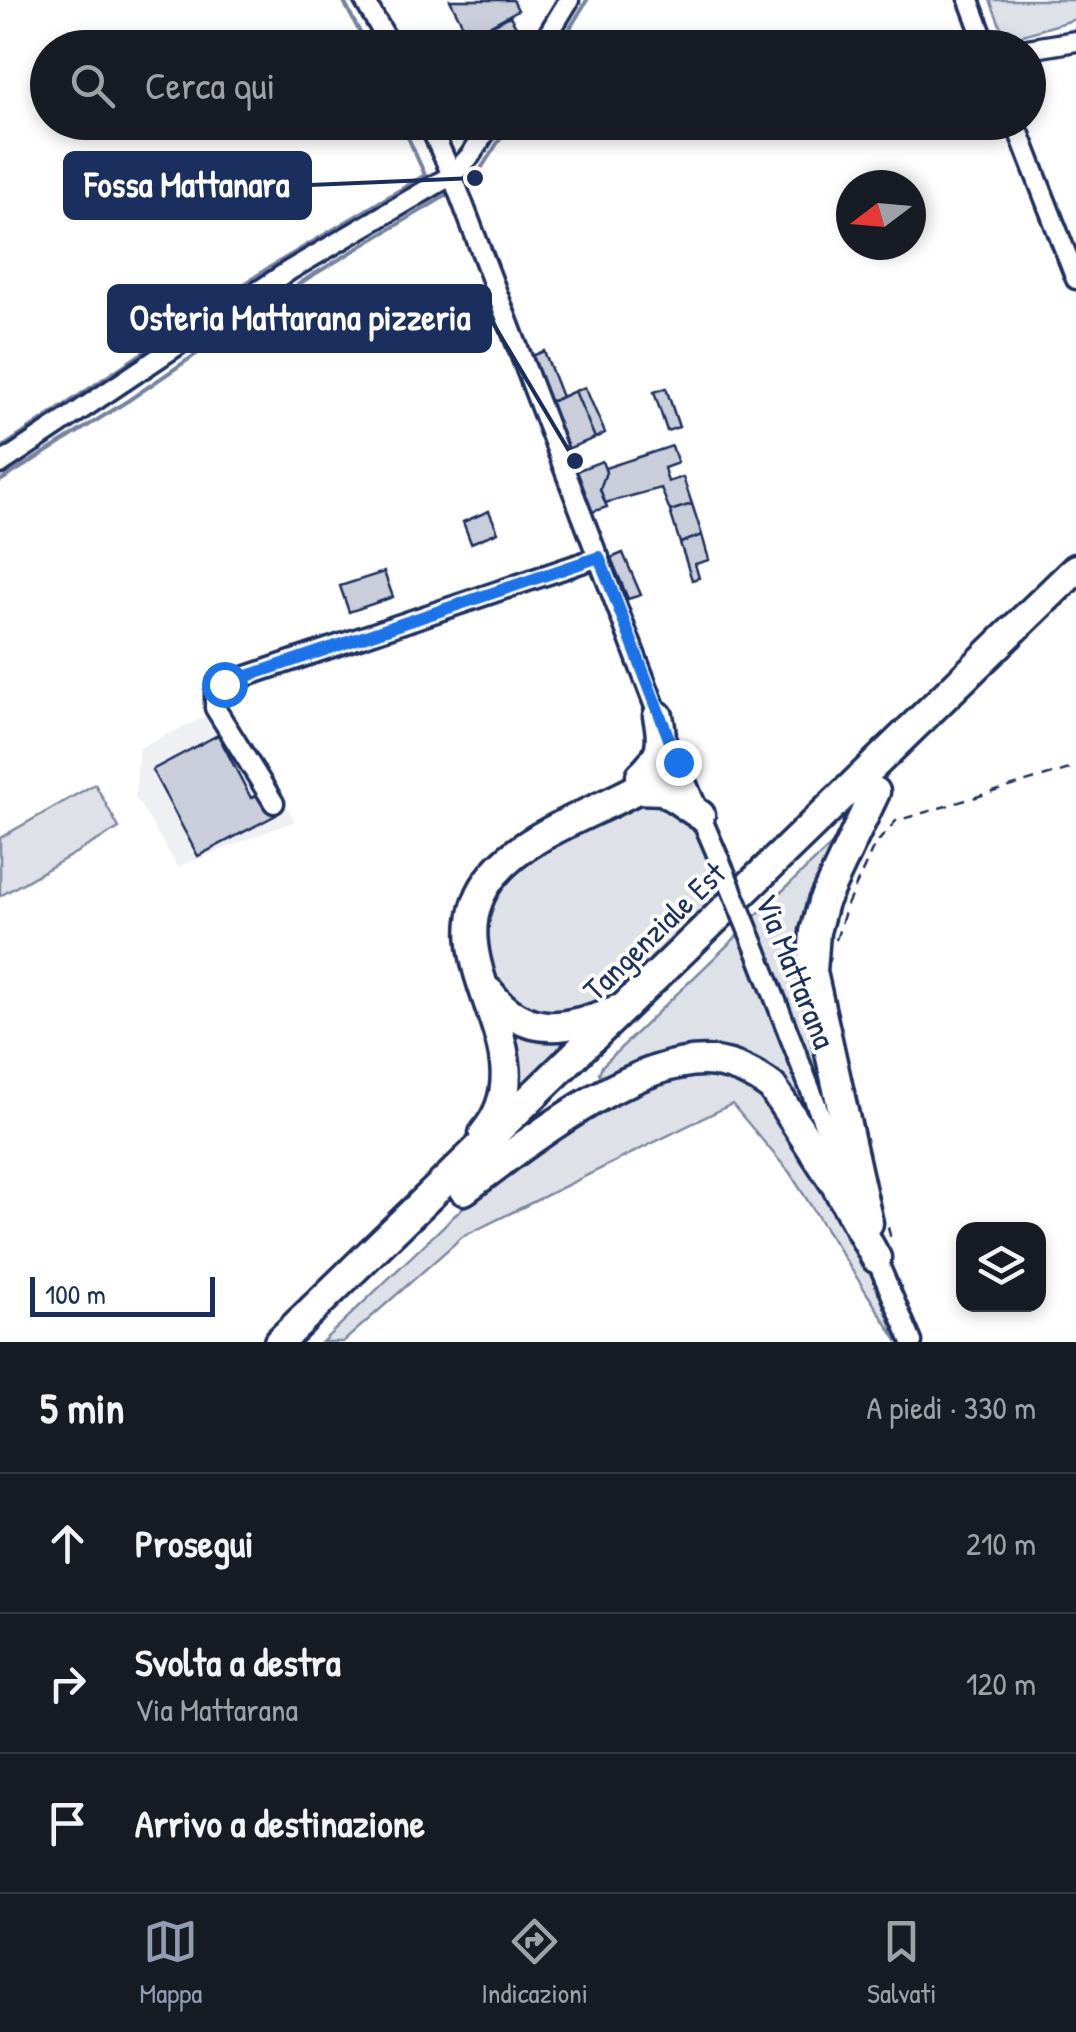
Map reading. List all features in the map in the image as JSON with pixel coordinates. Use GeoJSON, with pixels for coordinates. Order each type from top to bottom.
{"type":"FeatureCollection","features":[{"type":"Feature","properties":{"kind":"highway","name":"Tangenziale Est"},"geometry":{"type":"LineString","coordinates":[[280,1342],[1076,569]]}},
{"type":"Feature","properties":{"kind":"highway","name":"Tangenziale Est"},"geometry":{"type":"LineString","coordinates":[[307,1342],[1076,595]]}},
{"type":"Feature","properties":{"kind":"highway"},"geometry":{"type":"LineString","coordinates":[[422,1204],[497,1117],[506,1062],[470,943],[474,905],[495,873],[514,855],[626,792],[659,778],[666,763],[658,716]]}},
{"type":"Feature","properties":{"kind":"highway"},"geometry":{"type":"LineString","coordinates":[[626,792],[640,788],[664,790],[700,815]]}},
{"type":"Feature","properties":{"kind":"highway"},"geometry":{"type":"LineString","coordinates":[[874,792],[823,902],[814,932],[812,972],[885,1256]]}},
{"type":"Feature","properties":{"kind":"highway"},"geometry":{"type":"LineString","coordinates":[[483,983],[507,1010],[538,1024],[578,1025],[628,1006]]}},
{"type":"Feature","properties":{"kind":"highway"},"geometry":{"type":"LineString","coordinates":[[464,1190],[564,1116],[618,1087],[672,1066],[714,1062],[757,1076],[772,1088],[885,1256]]}},
{"type":"Feature","properties":{"kind":"street"},"geometry":{"type":"LineString","coordinates":[[364,0],[382,30]]}},
{"type":"Feature","properties":{"kind":"street"},"geometry":{"type":"LineString","coordinates":[[551,30],[569,0]]}},
{"type":"Feature","properties":{"kind":"street"},"geometry":{"type":"LineString","coordinates":[[969,0],[980,30]]}},
{"type":"Feature","properties":{"kind":"street"},"geometry":{"type":"LineString","coordinates":[[1046,46],[1076,41]]}},
{"type":"Feature","properties":{"kind":"street"},"geometry":{"type":"LineString","coordinates":[[436,140],[658,716]]}},
{"type":"Feature","properties":{"kind":"street"},"geometry":{"type":"LineString","coordinates":[[0,464],[290,270],[452,175],[478,140]]}},
{"type":"Feature","properties":{"kind":"street"},"geometry":{"type":"LineString","coordinates":[[1022,140],[1076,278]]}},
{"type":"Feature","properties":{"kind":"street"},"geometry":{"type":"LineString","coordinates":[[274,803],[214,708],[215,693],[224,684],[599,557]]}},
{"type":"Feature","properties":{"kind":"street","name":"Via Mattarana"},"geometry":{"type":"LineString","coordinates":[[666,763],[700,815],[725,873],[885,1256],[912,1342]]}},
{"type":"Feature","properties":{"kind":"path"},"geometry":{"type":"LineString","coordinates":[[835,946],[860,875],[874,846],[893,823],[1076,768]]}},
{"type":"Feature","properties":{"kind":"path"},"geometry":{"type":"LineString","coordinates":[[885,1256],[886,1217]]}},
{"type":"Feature","properties":{"kind":"shaded area"},"geometry":{"type":"Polygon","coordinates":[[[990,0],[1076,0],[1076,19],[1039,30],[1002,30],[990,0]]]}},
{"type":"Feature","properties":{"kind":"shaded area"},"geometry":{"type":"Polygon","coordinates":[[[228,706],[295,821],[178,867],[135,797],[139,748],[228,706]]]}},
{"type":"Feature","properties":{"kind":"shaded area"},"geometry":{"type":"Polygon","coordinates":[[[95,784],[119,828],[0,896],[0,838],[95,784]]]}},
{"type":"Feature","properties":{"kind":"shaded area"},"geometry":{"type":"Polygon","coordinates":[[[647,793],[689,817],[726,898],[610,1005],[537,1016],[492,986],[477,933],[509,869],[647,793]]]}},
{"type":"Feature","properties":{"kind":"shaded area"},"geometry":{"type":"Polygon","coordinates":[[[837,840],[814,888],[806,918],[847,1153],[753,918],[837,840]]]}},
{"type":"Feature","properties":{"kind":"shaded area"},"geometry":{"type":"Polygon","coordinates":[[[738,935],[831,1167],[760,1072],[614,1079],[604,1079],[599,1073],[738,935]]]}},
{"type":"Feature","properties":{"kind":"shaded area"},"geometry":{"type":"Polygon","coordinates":[[[503,1020],[579,1035],[517,1100],[503,1020]]]}},
{"type":"Feature","properties":{"kind":"shaded area"},"geometry":{"type":"Polygon","coordinates":[[[699,1071],[744,1082],[765,1097],[852,1226],[898,1342],[790,1173],[732,1104],[462,1237],[343,1342],[322,1342],[540,1134],[616,1093],[699,1071]]]}},
{"type":"Feature","properties":{"kind":"building"},"geometry":{"type":"Polygon","coordinates":[[[450,0],[513,0],[518,10],[482,30],[465,30],[450,0]]]}},
{"type":"Feature","properties":{"kind":"building"},"geometry":{"type":"Polygon","coordinates":[[[510,16],[518,30],[484,30],[510,16]]]}},
{"type":"Feature","properties":{"kind":"building"},"geometry":{"type":"Polygon","coordinates":[[[544,351],[562,397],[548,403],[530,357],[544,351]]]}},
{"type":"Feature","properties":{"kind":"building"},"geometry":{"type":"Polygon","coordinates":[[[585,387],[605,433],[595,438],[575,391],[585,387]]]}},
{"type":"Feature","properties":{"kind":"building"},"geometry":{"type":"Polygon","coordinates":[[[666,388],[679,427],[667,431],[654,392],[666,388]]]}},
{"type":"Feature","properties":{"kind":"building"},"geometry":{"type":"Polygon","coordinates":[[[575,391],[595,438],[567,449],[548,403],[575,391]]]}},
{"type":"Feature","properties":{"kind":"building"},"geometry":{"type":"Polygon","coordinates":[[[672,446],[678,463],[664,468],[668,482],[683,477],[692,504],[670,511],[661,488],[605,503],[600,489],[605,468],[672,446]]]}},
{"type":"Feature","properties":{"kind":"building"},"geometry":{"type":"Polygon","coordinates":[[[602,461],[606,472],[600,489],[607,507],[592,512],[576,471],[602,461]]]}},
{"type":"Feature","properties":{"kind":"building"},"geometry":{"type":"Polygon","coordinates":[[[692,504],[702,535],[680,543],[670,511],[692,504]]]}},
{"type":"Feature","properties":{"kind":"building"},"geometry":{"type":"Polygon","coordinates":[[[489,511],[498,532],[471,543],[463,522],[489,511]]]}},
{"type":"Feature","properties":{"kind":"building"},"geometry":{"type":"Polygon","coordinates":[[[702,535],[709,560],[695,564],[699,578],[692,580],[680,543],[702,535]]]}},
{"type":"Feature","properties":{"kind":"building"},"geometry":{"type":"Polygon","coordinates":[[[623,553],[641,595],[628,599],[611,558],[623,553]]]}},
{"type":"Feature","properties":{"kind":"building"},"geometry":{"type":"Polygon","coordinates":[[[384,572],[393,597],[349,612],[340,586],[384,572]]]}},
{"type":"Feature","properties":{"kind":"building"},"geometry":{"type":"Polygon","coordinates":[[[218,735],[251,798],[263,791],[276,815],[198,856],[152,770],[218,735]]]}},
{"type":"Feature","properties":{"kind":"waterway"},"geometry":{"type":"LineString","coordinates":[[343,0],[359,30]]}},
{"type":"Feature","properties":{"kind":"waterway"},"geometry":{"type":"LineString","coordinates":[[569,30],[587,0]]}},
{"type":"Feature","properties":{"kind":"waterway"},"geometry":{"type":"LineString","coordinates":[[0,449],[267,269],[425,175],[409,140]]}},
{"type":"Feature","properties":{"kind":"waterway"},"geometry":{"type":"LineString","coordinates":[[467,183],[475,178],[499,140]]}},
{"type":"Feature","properties":{"kind":"waterway"},"geometry":{"type":"LineString","coordinates":[[0,481],[129,400],[308,278],[447,195]]}},
{"type":"Feature","properties":{"kind":"place","name":"Fossa Mattanara"},"geometry":{"type":"Point","coordinates":[475,178]}},
{"type":"Feature","properties":{"kind":"place","name":"Osteria Mattarana pizzeria"},"geometry":{"type":"Point","coordinates":[575,461]}},
{"type":"Feature","properties":{"kind":"route"},"geometry":{"type":"LineString","coordinates":[[224,684],[599,557],[678,762]]}}]}
